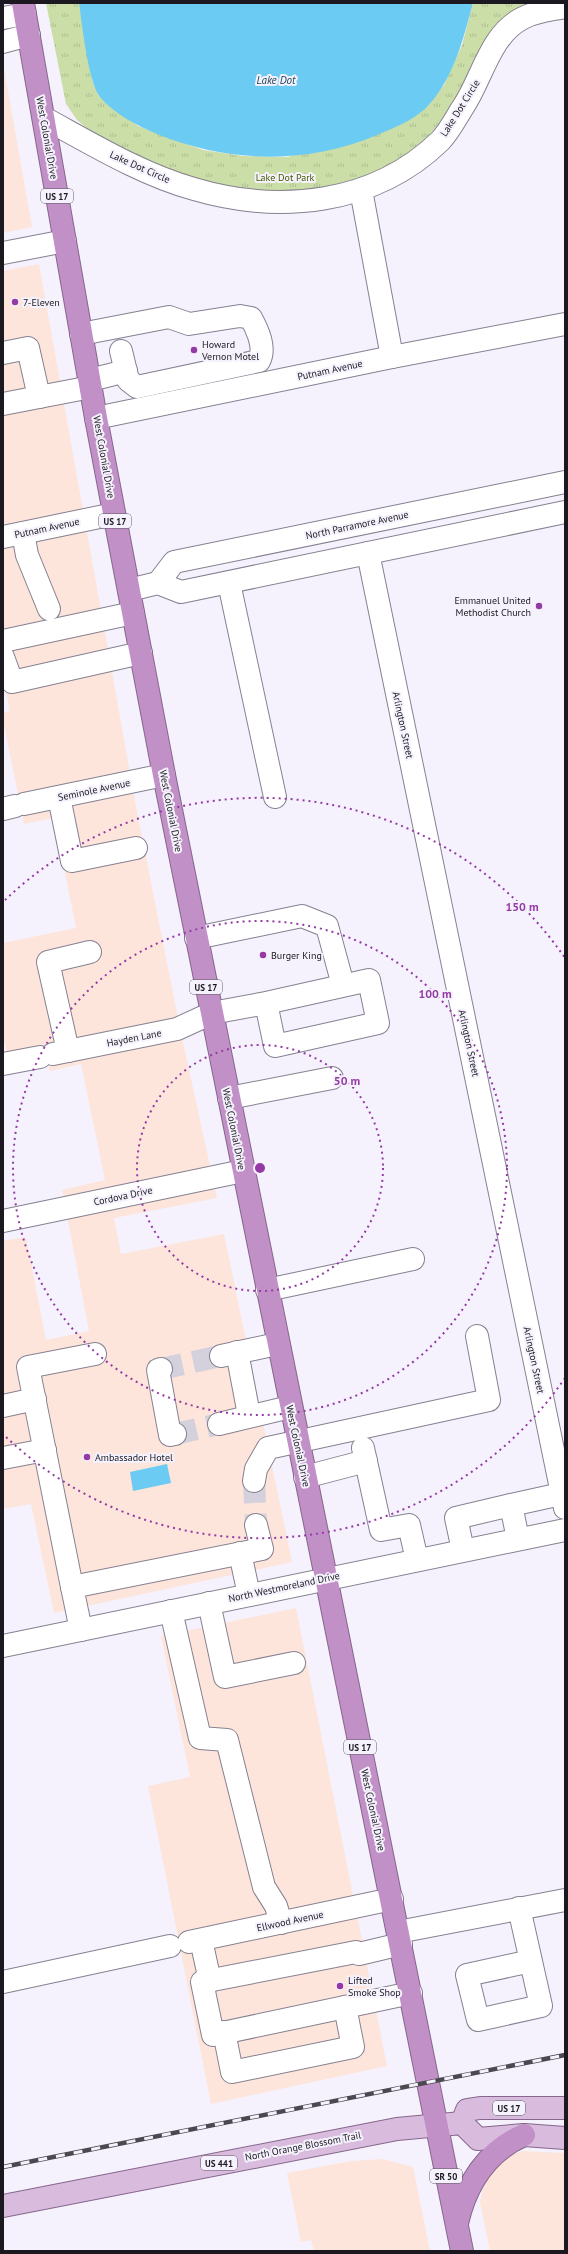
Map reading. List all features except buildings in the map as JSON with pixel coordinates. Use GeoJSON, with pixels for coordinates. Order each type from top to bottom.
{"type":"FeatureCollection","features":[{"type":"Feature","properties":{"kind":"highway","name":"West Colonial Drive"},"geometry":{"type":"LineString","coordinates":[[24,8],[96,418],[164,775],[277,1344],[400,1938],[462,2251]]}},
{"type":"Feature","properties":{"kind":"highway"},"geometry":{"type":"LineString","coordinates":[[457,2226],[462,2201],[474,2177],[500,2148],[524,2135]]}},
{"type":"Feature","properties":{"kind":"main road","name":"US 17"},"geometry":{"type":"LineString","coordinates":[[462,2123],[467,2110],[480,2108],[565,2108]]}},
{"type":"Feature","properties":{"kind":"main road","name":"North Orange Blossom Trail"},"geometry":{"type":"LineString","coordinates":[[3,2206],[326,2141],[397,2129],[462,2123]]}},
{"type":"Feature","properties":{"kind":"main road"},"geometry":{"type":"LineString","coordinates":[[462,2123],[478,2139],[524,2135],[565,2138]]}},
{"type":"Feature","properties":{"kind":"street","name":"Lake Dot Circle"},"geometry":{"type":"LineString","coordinates":[[44,118],[127,163],[193,189],[233,199],[266,203],[303,202],[361,190],[395,175],[417,160],[441,139],[464,106],[499,38],[509,26],[536,12],[565,7]]}},
{"type":"Feature","properties":{"kind":"street"},"geometry":{"type":"LineString","coordinates":[[3,18],[24,8]]}},
{"type":"Feature","properties":{"kind":"street"},"geometry":{"type":"LineString","coordinates":[[3,42],[29,35]]}},
{"type":"Feature","properties":{"kind":"street"},"geometry":{"type":"LineString","coordinates":[[361,190],[392,357]]}},
{"type":"Feature","properties":{"kind":"street"},"geometry":{"type":"LineString","coordinates":[[3,253],[65,241]]}},
{"type":"Feature","properties":{"kind":"street"},"geometry":{"type":"LineString","coordinates":[[3,404],[39,397],[90,384],[169,317],[189,324],[240,316],[251,318],[258,331],[263,354],[259,362],[264,384]]}},
{"type":"Feature","properties":{"kind":"street","name":"Putnam Avenue"},"geometry":{"type":"LineString","coordinates":[[96,418],[392,357],[565,324]]}},
{"type":"Feature","properties":{"kind":"street"},"geometry":{"type":"LineString","coordinates":[[81,334],[124,354],[259,362]]}},
{"type":"Feature","properties":{"kind":"street"},"geometry":{"type":"LineString","coordinates":[[3,354],[28,348],[39,397]]}},
{"type":"Feature","properties":{"kind":"street"},"geometry":{"type":"LineString","coordinates":[[124,354],[143,408]]}},
{"type":"Feature","properties":{"kind":"street","name":"North Parramore Avenue"},"geometry":{"type":"LineString","coordinates":[[158,583],[174,562],[565,482]]}},
{"type":"Feature","properties":{"kind":"street"},"geometry":{"type":"LineString","coordinates":[[129,590],[158,583],[181,592],[565,512]]}},
{"type":"Feature","properties":{"kind":"street","name":"Putnam Avenue"},"geometry":{"type":"LineString","coordinates":[[13,535],[114,514]]}},
{"type":"Feature","properties":{"kind":"street"},"geometry":{"type":"LineString","coordinates":[[13,535],[27,555],[49,609]]}},
{"type":"Feature","properties":{"kind":"street","name":"Arlington Street"},"geometry":{"type":"LineString","coordinates":[[368,554],[563,1501]]}},
{"type":"Feature","properties":{"kind":"street"},"geometry":{"type":"LineString","coordinates":[[229,583],[276,797]]}},
{"type":"Feature","properties":{"kind":"street"},"geometry":{"type":"LineString","coordinates":[[3,641],[133,613]]}},
{"type":"Feature","properties":{"kind":"street"},"geometry":{"type":"LineString","coordinates":[[3,657],[12,682],[141,653]]}},
{"type":"Feature","properties":{"kind":"street","name":"Seminole Avenue"},"geometry":{"type":"LineString","coordinates":[[14,807],[164,775]]}},
{"type":"Feature","properties":{"kind":"street"},"geometry":{"type":"LineString","coordinates":[[59,797],[72,861],[136,848]]}},
{"type":"Feature","properties":{"kind":"street"},"geometry":{"type":"LineString","coordinates":[[196,938],[302,916],[327,926],[343,985]]}},
{"type":"Feature","properties":{"kind":"street"},"geometry":{"type":"LineString","coordinates":[[54,1054],[48,962],[90,952]]}},
{"type":"Feature","properties":{"kind":"street","name":"Hayden Lane"},"geometry":{"type":"LineString","coordinates":[[3,1064],[177,1029],[212,1013],[266,1003],[369,980],[378,1023],[275,1046],[266,1003]]}},
{"type":"Feature","properties":{"kind":"street"},"geometry":{"type":"LineString","coordinates":[[229,1098],[332,1078]]}},
{"type":"Feature","properties":{"kind":"street","name":"Cordova Drive"},"geometry":{"type":"LineString","coordinates":[[3,1221],[243,1170]]}},
{"type":"Feature","properties":{"kind":"street"},"geometry":{"type":"LineString","coordinates":[[267,1290],[414,1259]]}},
{"type":"Feature","properties":{"kind":"street"},"geometry":{"type":"LineString","coordinates":[[254,1481],[256,1469],[268,1448],[297,1440],[489,1400],[476,1336]]}},
{"type":"Feature","properties":{"kind":"street"},"geometry":{"type":"LineString","coordinates":[[249,1416],[229,1354],[277,1344]]}},
{"type":"Feature","properties":{"kind":"street"},"geometry":{"type":"LineString","coordinates":[[81,1630],[28,1367],[95,1354]]}},
{"type":"Feature","properties":{"kind":"street"},"geometry":{"type":"LineString","coordinates":[[161,1369],[158,1370],[170,1435],[175,1434]]}},
{"type":"Feature","properties":{"kind":"street"},"geometry":{"type":"LineString","coordinates":[[3,1406],[35,1399]]}},
{"type":"Feature","properties":{"kind":"street"},"geometry":{"type":"LineString","coordinates":[[219,1424],[290,1407]]}},
{"type":"Feature","properties":{"kind":"street"},"geometry":{"type":"LineString","coordinates":[[3,1458],[45,1450]]}},
{"type":"Feature","properties":{"kind":"street"},"geometry":{"type":"LineString","coordinates":[[305,1477],[365,1454],[381,1530],[409,1525],[417,1560]]}},
{"type":"Feature","properties":{"kind":"street"},"geometry":{"type":"LineString","coordinates":[[463,1550],[456,1518],[511,1505],[563,1501]]}},
{"type":"Feature","properties":{"kind":"street"},"geometry":{"type":"LineString","coordinates":[[511,1505],[518,1539]]}},
{"type":"Feature","properties":{"kind":"street"},"geometry":{"type":"LineString","coordinates":[[72,1587],[262,1548],[256,1525]]}},
{"type":"Feature","properties":{"kind":"street","name":"North Westmoreland Drive"},"geometry":{"type":"LineString","coordinates":[[3,1646],[565,1530]]}},
{"type":"Feature","properties":{"kind":"street"},"geometry":{"type":"LineString","coordinates":[[240,1553],[249,1595]]}},
{"type":"Feature","properties":{"kind":"street"},"geometry":{"type":"LineString","coordinates":[[209,1603],[225,1677],[294,1663]]}},
{"type":"Feature","properties":{"kind":"street"},"geometry":{"type":"LineString","coordinates":[[171,1611],[200,1738],[227,1740],[264,1887],[276,1906],[281,1923]]}},
{"type":"Feature","properties":{"kind":"street","name":"Ellwood Avenue"},"geometry":{"type":"LineString","coordinates":[[3,1982],[392,1899]]}},
{"type":"Feature","properties":{"kind":"street"},"geometry":{"type":"LineString","coordinates":[[411,1993],[213,2035],[202,1982],[356,1952],[359,1954],[400,1938],[519,1908],[565,1900]]}},
{"type":"Feature","properties":{"kind":"street"},"geometry":{"type":"LineString","coordinates":[[519,1908],[531,1961]]}},
{"type":"Feature","properties":{"kind":"street"},"geometry":{"type":"LineString","coordinates":[[187,1943],[210,1981]]}},
{"type":"Feature","properties":{"kind":"street"},"geometry":{"type":"LineString","coordinates":[[224,2032],[232,2072],[353,2048],[345,2007]]}},
{"type":"Feature","properties":{"kind":"shaded area"},"geometry":{"type":"Polygon","coordinates":[[[3,63],[32,227],[3,233],[3,63]]]}},
{"type":"Feature","properties":{"kind":"shaded area"},"geometry":{"type":"Polygon","coordinates":[[[39,264],[137,812],[180,1028],[217,1198],[114,1218],[121,1254],[224,1234],[292,1562],[54,1613],[31,1504],[3,1509],[3,1241],[26,1237],[46,1340],[89,1331],[62,1190],[105,1180],[81,1064],[50,1071],[45,1047],[7,1054],[3,1034],[3,943],[76,928],[54,818],[24,824],[3,720],[3,713],[10,711],[3,678],[3,271],[39,264]]]}},
{"type":"Feature","properties":{"kind":"shaded area"},"geometry":{"type":"Polygon","coordinates":[[[296,1608],[387,2066],[211,2104],[148,1786],[190,1777],[161,1636],[296,1608]]]}},
{"type":"Feature","properties":{"kind":"shaded area"},"geometry":{"type":"Polygon","coordinates":[[[522,2151],[565,2153],[565,2251],[490,2251],[480,2202],[486,2176],[498,2158],[522,2151]]]}},
{"type":"Feature","properties":{"kind":"shaded area"},"geometry":{"type":"Polygon","coordinates":[[[383,2159],[413,2167],[430,2251],[314,2251],[311,2240],[301,2242],[287,2173],[351,2161],[383,2159]]]}},
{"type":"Feature","properties":{"kind":"green space","name":"Lake Dot Park"},"geometry":{"type":"Polygon","coordinates":[[[46,3],[79,3],[92,80],[99,96],[138,126],[203,150],[244,156],[288,157],[424,109],[444,85],[462,45],[473,3],[546,3],[527,7],[455,104],[421,145],[379,172],[313,193],[212,189],[101,140],[77,120],[66,104],[46,3]]]}},
{"type":"Feature","properties":{"kind":"water","name":"Lake Dot"},"geometry":{"type":"Polygon","coordinates":[[[79,3],[473,3],[461,45],[450,73],[435,98],[420,113],[396,127],[350,145],[323,152],[295,156],[267,157],[212,151],[184,144],[142,127],[112,109],[100,97],[92,79],[86,52],[79,3]]]}},
{"type":"Feature","properties":{"kind":"water"},"geometry":{"type":"Polygon","coordinates":[[[167,1464],[171,1483],[133,1491],[130,1472],[167,1464]]]}},
{"type":"Feature","properties":{"kind":"tunnel"},"geometry":{"type":"LineString","coordinates":[[161,1369],[221,1356]]}},
{"type":"Feature","properties":{"kind":"tunnel"},"geometry":{"type":"LineString","coordinates":[[175,1434],[219,1424]]}},
{"type":"Feature","properties":{"kind":"tunnel"},"geometry":{"type":"LineString","coordinates":[[254,1481],[256,1525]]}},
{"type":"Feature","properties":{"kind":"railway"},"geometry":{"type":"LineString","coordinates":[[3,2167],[565,2055]]}},
{"type":"Feature","properties":{"kind":"place","name":"7-Eleven"},"geometry":{"type":"Point","coordinates":[15,302]}},
{"type":"Feature","properties":{"kind":"place","name":"Howard Vernon Motel"},"geometry":{"type":"Point","coordinates":[194,350]}},
{"type":"Feature","properties":{"kind":"place","name":"Emmanuel United Methodist Church"},"geometry":{"type":"Point","coordinates":[539,606]}},
{"type":"Feature","properties":{"kind":"place","name":"Burger King"},"geometry":{"type":"Point","coordinates":[263,955]}},
{"type":"Feature","properties":{"kind":"place","name":"Ambassador Hotel"},"geometry":{"type":"Point","coordinates":[87,1457]}},
{"type":"Feature","properties":{"kind":"place","name":"Lifted Smoke Shop"},"geometry":{"type":"Point","coordinates":[340,1986]}}]}
